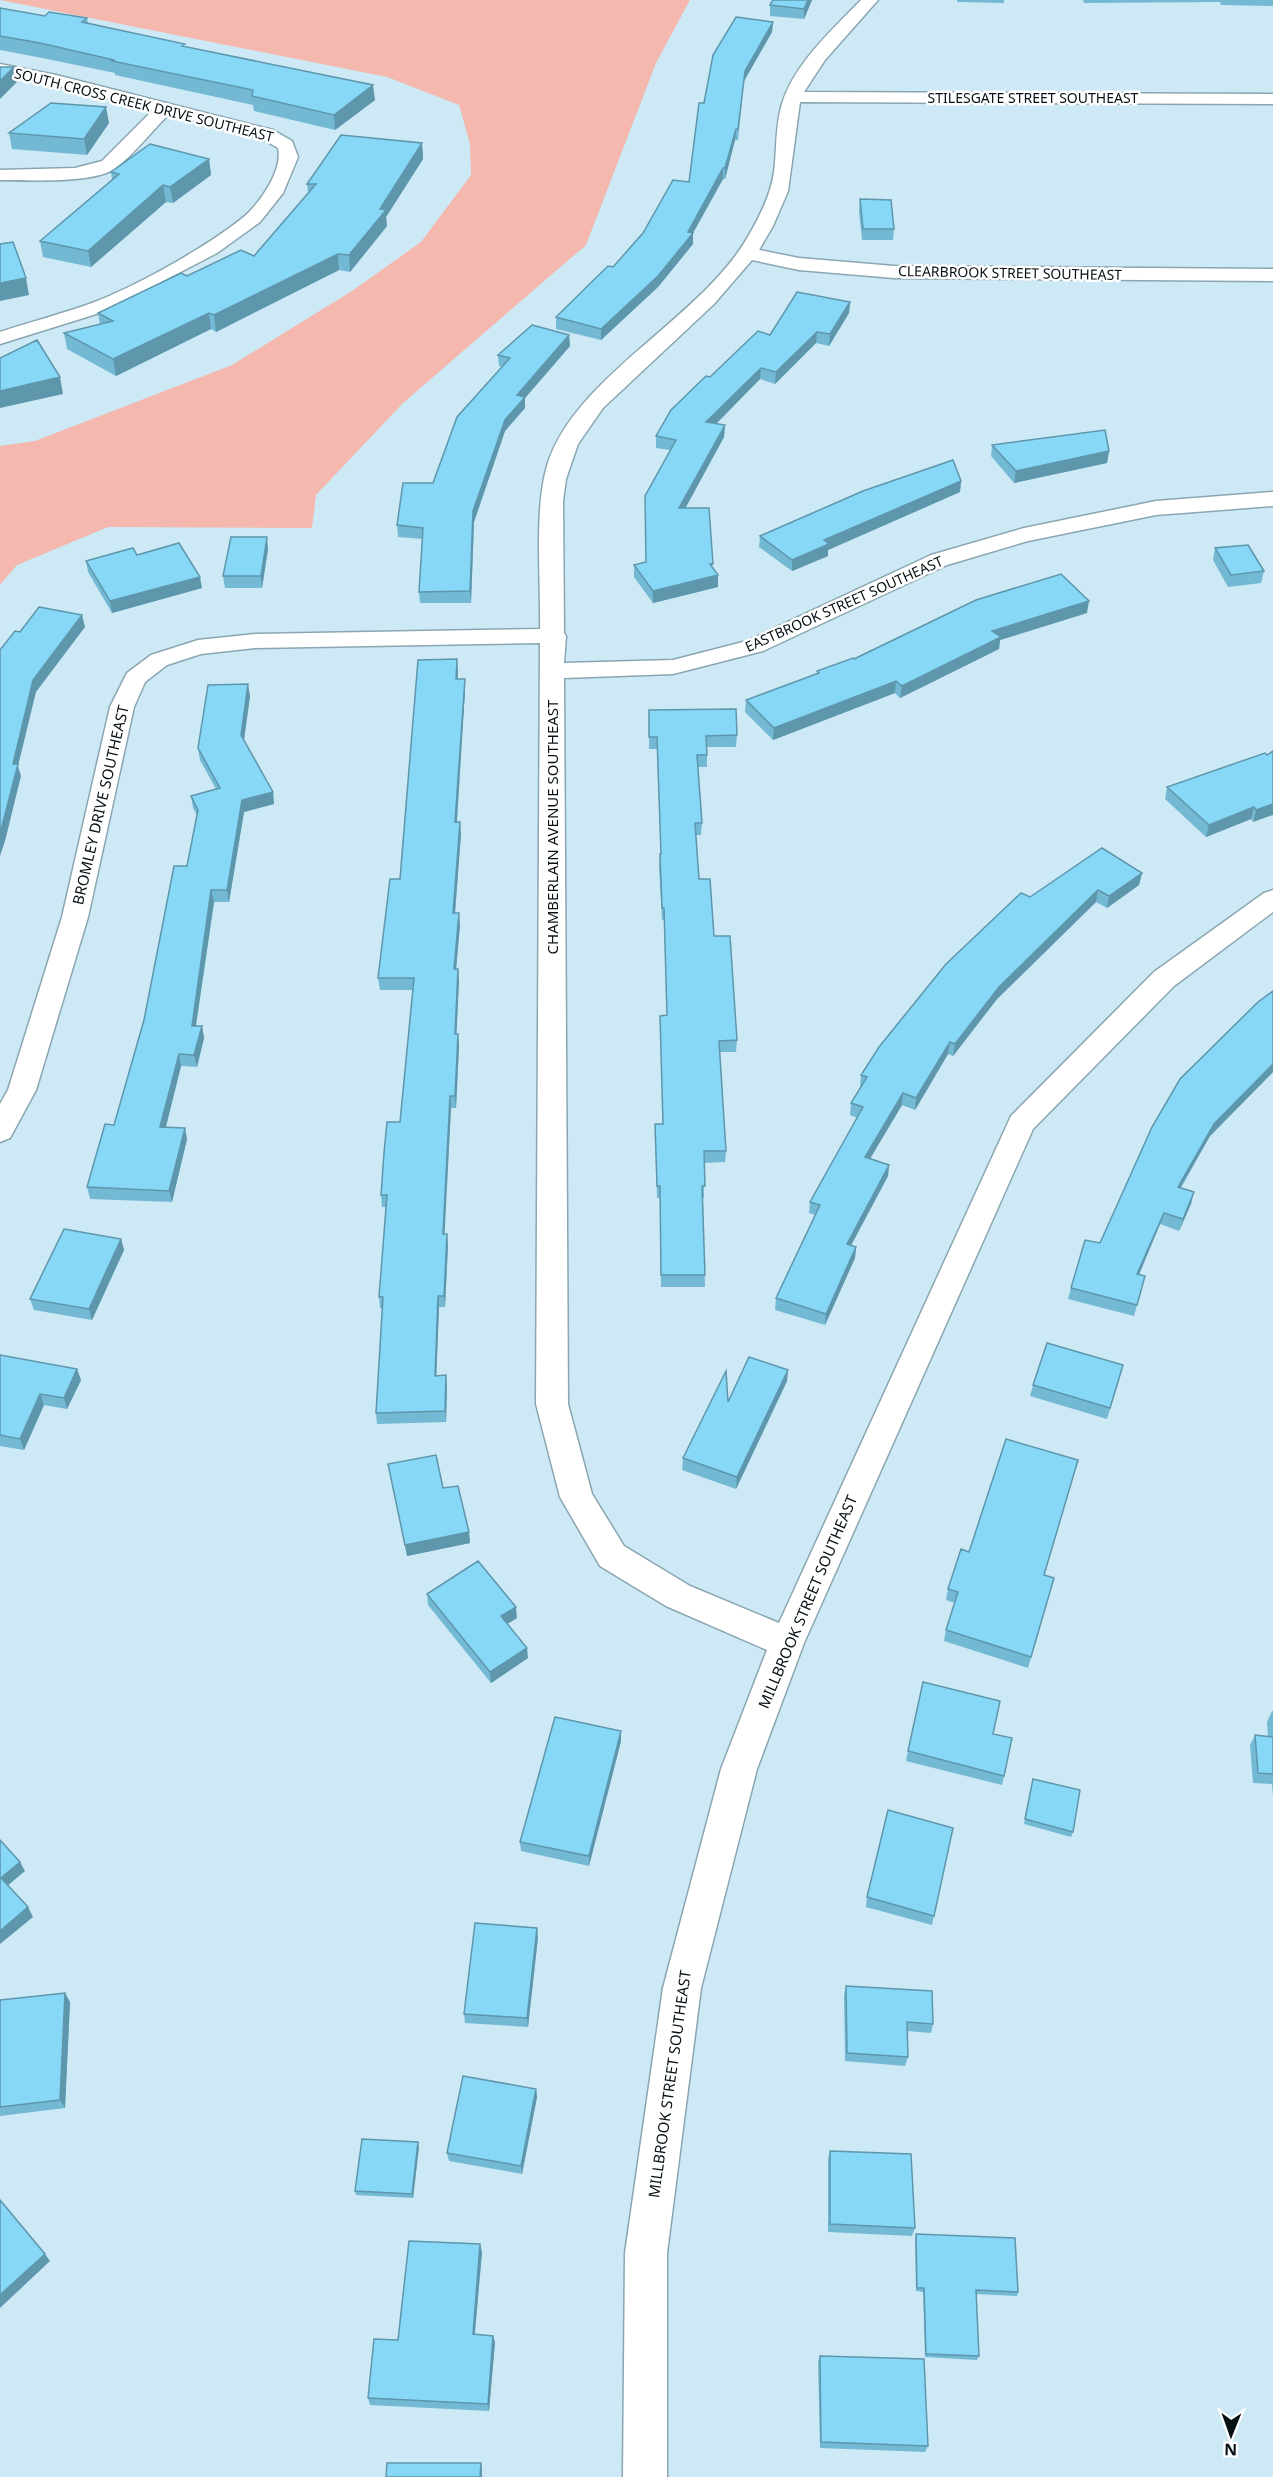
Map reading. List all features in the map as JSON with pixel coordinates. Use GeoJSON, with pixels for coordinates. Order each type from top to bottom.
{"type":"FeatureCollection","features":[{"type":"Feature","properties":{"kind":"street","name":"CHAMBERLAIN AVENUE SOUTHEAST"},"geometry":{"type":"LineString","coordinates":[[787,1643],[678,1596],[612,1556],[576,1497],[552,1404],[554,636],[552,501],[555,477],[565,447],[578,425],[599,399],[705,301],[748,253],[779,191],[793,97],[822,50],[870,0]]}},
{"type":"Feature","properties":{"kind":"street","name":"SOUTH CROSS CREEK DRIVE SOUTHEAST"},"geometry":{"type":"LineString","coordinates":[[0,69],[56,80],[267,134],[286,145],[289,157],[274,193],[253,218],[210,249],[99,307],[0,338]]}},
{"type":"Feature","properties":{"kind":"street","name":"STILESGATE STREET SOUTHEAST"},"geometry":{"type":"LineString","coordinates":[[793,97],[1273,99]]}},
{"type":"Feature","properties":{"kind":"street"},"geometry":{"type":"LineString","coordinates":[[0,175],[75,173],[102,168],[108,165],[164,109]]}},
{"type":"Feature","properties":{"kind":"street","name":"CLEARBROOK STREET SOUTHEAST"},"geometry":{"type":"LineString","coordinates":[[748,253],[799,264],[894,272],[1273,275]]}},
{"type":"Feature","properties":{"kind":"street","name":"EASTBROOK STREET SOUTHEAST"},"geometry":{"type":"LineString","coordinates":[[554,671],[673,667],[756,646],[939,560],[1024,535],[1156,508],[1273,499]]}},
{"type":"Feature","properties":{"kind":"street","name":"BROMLEY DRIVE SOUTHEAST"},"geometry":{"type":"LineString","coordinates":[[0,1131],[22,1090],[75,917],[122,707],[135,678],[159,660],[209,645],[255,641],[554,636]]}},
{"type":"Feature","properties":{"kind":"street","name":"MILLBROOK STREET SOUTHEAST"},"geometry":{"type":"LineString","coordinates":[[645,2477],[646,2253],[682,1988],[739,1769],[787,1643],[1021,1123],[1164,979],[1273,899]]}},
{"type":"Feature","properties":{"kind":"shaded area"},"geometry":{"type":"Polygon","coordinates":[[[0,0],[690,0],[656,63],[586,245],[403,403],[316,495],[312,528],[108,527],[17,565],[0,585],[0,446],[35,441],[232,365],[352,291],[421,242],[471,175],[470,144],[459,105],[387,77],[0,0]]]}},
{"type":"Feature","properties":{"kind":"building"},"geometry":{"type":"Polygon","coordinates":[[[773,0],[808,0],[804,9],[770,5],[773,0]]]}},
{"type":"Feature","properties":{"kind":"building"},"geometry":{"type":"Polygon","coordinates":[[[0,8],[45,16],[49,12],[87,18],[82,22],[185,44],[182,46],[373,85],[334,115],[252,96],[253,90],[0,36],[0,8]]]}},
{"type":"Feature","properties":{"kind":"building"},"geometry":{"type":"Polygon","coordinates":[[[736,17],[773,22],[745,71],[738,129],[736,129],[725,168],[688,232],[693,233],[658,276],[601,329],[556,317],[608,266],[613,267],[643,233],[673,180],[689,182],[699,103],[704,103],[713,55],[736,17]]]}},
{"type":"Feature","properties":{"kind":"building"},"geometry":{"type":"Polygon","coordinates":[[[0,67],[14,67],[0,81],[0,67]]]}},
{"type":"Feature","properties":{"kind":"building"},"geometry":{"type":"Polygon","coordinates":[[[51,103],[106,107],[84,139],[9,133],[51,103]]]}},
{"type":"Feature","properties":{"kind":"building"},"geometry":{"type":"Polygon","coordinates":[[[341,135],[422,143],[380,209],[386,210],[349,255],[338,254],[214,315],[209,313],[113,359],[64,333],[113,321],[98,313],[181,273],[187,276],[241,250],[254,256],[316,184],[307,184],[341,135]]]}},
{"type":"Feature","properties":{"kind":"building"},"geometry":{"type":"Polygon","coordinates":[[[150,144],[209,159],[170,187],[163,185],[88,251],[40,241],[119,174],[111,172],[150,144]]]}},
{"type":"Feature","properties":{"kind":"building"},"geometry":{"type":"Polygon","coordinates":[[[860,199],[891,200],[894,229],[863,229],[860,199]]]}},
{"type":"Feature","properties":{"kind":"building"},"geometry":{"type":"Polygon","coordinates":[[[13,242],[26,278],[0,283],[0,244],[13,242]]]}},
{"type":"Feature","properties":{"kind":"building"},"geometry":{"type":"Polygon","coordinates":[[[797,292],[850,302],[830,334],[817,332],[776,372],[761,368],[706,422],[725,425],[679,508],[709,508],[713,564],[710,564],[718,575],[653,591],[634,565],[646,562],[645,496],[676,440],[656,436],[671,410],[706,376],[710,377],[758,331],[770,335],[797,292]]]}},
{"type":"Feature","properties":{"kind":"building"},"geometry":{"type":"Polygon","coordinates":[[[532,325],[569,335],[517,395],[525,397],[505,420],[473,511],[470,591],[419,592],[423,528],[397,525],[403,483],[433,483],[457,417],[510,358],[498,355],[532,325]]]}},
{"type":"Feature","properties":{"kind":"building"},"geometry":{"type":"Polygon","coordinates":[[[37,340],[60,377],[0,391],[0,358],[37,340]]]}},
{"type":"Feature","properties":{"kind":"building"},"geometry":{"type":"Polygon","coordinates":[[[1105,430],[1109,451],[1016,471],[992,445],[1105,430]]]}},
{"type":"Feature","properties":{"kind":"building"},"geometry":{"type":"Polygon","coordinates":[[[953,460],[961,481],[824,540],[829,544],[792,560],[760,536],[863,491],[953,460]]]}},
{"type":"Feature","properties":{"kind":"building"},"geometry":{"type":"Polygon","coordinates":[[[231,537],[267,537],[261,576],[223,576],[231,537]]]}},
{"type":"Feature","properties":{"kind":"building"},"geometry":{"type":"Polygon","coordinates":[[[179,543],[200,577],[110,601],[86,561],[133,548],[137,555],[179,543]]]}},
{"type":"Feature","properties":{"kind":"building"},"geometry":{"type":"Polygon","coordinates":[[[1248,545],[1264,571],[1231,575],[1215,548],[1248,545]]]}},
{"type":"Feature","properties":{"kind":"building"},"geometry":{"type":"Polygon","coordinates":[[[1061,574],[1089,601],[992,631],[1001,637],[902,686],[896,681],[774,728],[746,700],[819,673],[817,671],[854,659],[976,600],[1061,574]]]}},
{"type":"Feature","properties":{"kind":"building"},"geometry":{"type":"Polygon","coordinates":[[[39,607],[82,615],[33,680],[13,764],[18,764],[0,834],[0,650],[15,631],[20,632],[39,607]]]}},
{"type":"Feature","properties":{"kind":"building"},"geometry":{"type":"Polygon","coordinates":[[[457,659],[456,679],[465,679],[455,822],[460,822],[453,913],[459,913],[454,969],[458,969],[455,1034],[458,1034],[455,1096],[450,1096],[443,1234],[447,1234],[444,1296],[438,1296],[435,1376],[446,1375],[445,1411],[376,1413],[383,1297],[379,1297],[387,1195],[381,1195],[384,1153],[387,1122],[400,1122],[414,978],[378,978],[390,879],[400,879],[418,660],[457,659]]]}},
{"type":"Feature","properties":{"kind":"building"},"geometry":{"type":"Polygon","coordinates":[[[248,684],[241,735],[273,792],[242,800],[227,890],[211,890],[192,1026],[202,1026],[194,1055],[179,1054],[160,1127],[185,1128],[169,1191],[87,1187],[105,1124],[114,1125],[144,1020],[174,866],[187,866],[198,810],[191,796],[220,788],[198,748],[208,685],[248,684]]]}},
{"type":"Feature","properties":{"kind":"building"},"geometry":{"type":"Polygon","coordinates":[[[736,709],[737,735],[706,736],[707,755],[697,755],[702,823],[695,823],[699,879],[710,879],[714,936],[730,936],[737,1040],[719,1041],[726,1151],[704,1151],[705,1186],[702,1186],[705,1275],[661,1275],[660,1186],[657,1186],[655,1124],[663,1124],[660,1016],[667,1015],[657,737],[649,737],[649,710],[736,709]]]}},
{"type":"Feature","properties":{"kind":"building"},"geometry":{"type":"Polygon","coordinates":[[[1273,751],[1273,804],[1256,810],[1254,807],[1209,825],[1167,787],[1265,753],[1267,755],[1273,751]]]}},
{"type":"Feature","properties":{"kind":"building"},"geometry":{"type":"Polygon","coordinates":[[[1102,848],[1142,873],[1109,896],[1098,890],[999,987],[955,1044],[950,1042],[916,1098],[903,1093],[865,1157],[889,1165],[847,1244],[856,1247],[826,1314],[776,1298],[820,1205],[810,1202],[863,1107],[851,1103],[867,1077],[861,1075],[879,1047],[946,964],[1021,893],[1030,897],[1102,848]]]}},
{"type":"Feature","properties":{"kind":"building"},"geometry":{"type":"Polygon","coordinates":[[[1273,991],[1273,1064],[1214,1124],[1178,1187],[1194,1192],[1183,1219],[1164,1213],[1137,1274],[1145,1276],[1137,1305],[1071,1288],[1085,1240],[1100,1243],[1152,1127],[1180,1079],[1258,1002],[1273,991]]]}},
{"type":"Feature","properties":{"kind":"building"},"geometry":{"type":"Polygon","coordinates":[[[64,1229],[121,1239],[89,1309],[30,1299],[64,1229]]]}},
{"type":"Feature","properties":{"kind":"building"},"geometry":{"type":"Polygon","coordinates":[[[1047,1343],[1123,1365],[1110,1408],[1033,1385],[1047,1343]]]}},
{"type":"Feature","properties":{"kind":"building"},"geometry":{"type":"Polygon","coordinates":[[[0,1355],[77,1369],[64,1398],[40,1394],[20,1439],[0,1435],[0,1355]]]}},
{"type":"Feature","properties":{"kind":"building"},"geometry":{"type":"Polygon","coordinates":[[[749,1357],[788,1370],[737,1477],[683,1458],[726,1371],[728,1402],[749,1357]]]}},
{"type":"Feature","properties":{"kind":"building"},"geometry":{"type":"Polygon","coordinates":[[[1006,1439],[1078,1460],[1044,1575],[1054,1578],[1031,1657],[946,1630],[958,1592],[948,1589],[961,1549],[969,1552],[1006,1439]]]}},
{"type":"Feature","properties":{"kind":"building"},"geometry":{"type":"Polygon","coordinates":[[[436,1455],[443,1488],[458,1486],[469,1532],[405,1545],[388,1464],[436,1455]]]}},
{"type":"Feature","properties":{"kind":"building"},"geometry":{"type":"Polygon","coordinates":[[[478,1561],[516,1607],[501,1616],[527,1648],[490,1672],[427,1594],[478,1561]]]}},
{"type":"Feature","properties":{"kind":"building"},"geometry":{"type":"Polygon","coordinates":[[[923,1682],[1000,1701],[993,1734],[1012,1738],[1004,1776],[908,1751],[923,1682]]]}},
{"type":"Feature","properties":{"kind":"building"},"geometry":{"type":"Polygon","coordinates":[[[555,1717],[621,1731],[589,1856],[520,1842],[555,1717]]]}},
{"type":"Feature","properties":{"kind":"building"},"geometry":{"type":"Polygon","coordinates":[[[1255,1735],[1273,1737],[1273,1774],[1258,1773],[1255,1735]]]}},
{"type":"Feature","properties":{"kind":"building"},"geometry":{"type":"Polygon","coordinates":[[[1033,1779],[1080,1790],[1073,1832],[1025,1819],[1033,1779]]]}},
{"type":"Feature","properties":{"kind":"building"},"geometry":{"type":"Polygon","coordinates":[[[888,1810],[953,1828],[934,1916],[867,1897],[888,1810]]]}},
{"type":"Feature","properties":{"kind":"building"},"geometry":{"type":"Polygon","coordinates":[[[0,1840],[20,1862],[1,1878],[28,1907],[0,1931],[0,1840]]]}},
{"type":"Feature","properties":{"kind":"building"},"geometry":{"type":"Polygon","coordinates":[[[475,1923],[537,1928],[527,2018],[464,2014],[475,1923]]]}},
{"type":"Feature","properties":{"kind":"building"},"geometry":{"type":"Polygon","coordinates":[[[846,1986],[932,1991],[933,2024],[907,2022],[908,2057],[847,2053],[846,1986]]]}},
{"type":"Feature","properties":{"kind":"building"},"geometry":{"type":"Polygon","coordinates":[[[65,1993],[60,2100],[0,2107],[0,2000],[65,1993]]]}},
{"type":"Feature","properties":{"kind":"building"},"geometry":{"type":"Polygon","coordinates":[[[463,2076],[536,2089],[521,2166],[447,2153],[463,2076]]]}},
{"type":"Feature","properties":{"kind":"building"},"geometry":{"type":"Polygon","coordinates":[[[362,2139],[418,2142],[412,2194],[355,2191],[362,2139]]]}},
{"type":"Feature","properties":{"kind":"building"},"geometry":{"type":"Polygon","coordinates":[[[830,2151],[911,2154],[915,2228],[830,2224],[830,2151]]]}},
{"type":"Feature","properties":{"kind":"building"},"geometry":{"type":"Polygon","coordinates":[[[0,2200],[45,2254],[0,2295],[0,2200]]]}},
{"type":"Feature","properties":{"kind":"building"},"geometry":{"type":"Polygon","coordinates":[[[916,2234],[1015,2238],[1018,2292],[976,2290],[979,2356],[926,2354],[924,2288],[917,2288],[916,2234]]]}},
{"type":"Feature","properties":{"kind":"building"},"geometry":{"type":"Polygon","coordinates":[[[409,2241],[480,2244],[473,2334],[493,2336],[488,2404],[368,2398],[374,2339],[398,2340],[409,2241]]]}},
{"type":"Feature","properties":{"kind":"building"},"geometry":{"type":"Polygon","coordinates":[[[820,2356],[924,2359],[928,2446],[821,2442],[820,2356]]]}},
{"type":"Feature","properties":{"kind":"building"},"geometry":{"type":"Polygon","coordinates":[[[387,2463],[481,2463],[480,2477],[386,2477],[387,2463]]]}}]}
